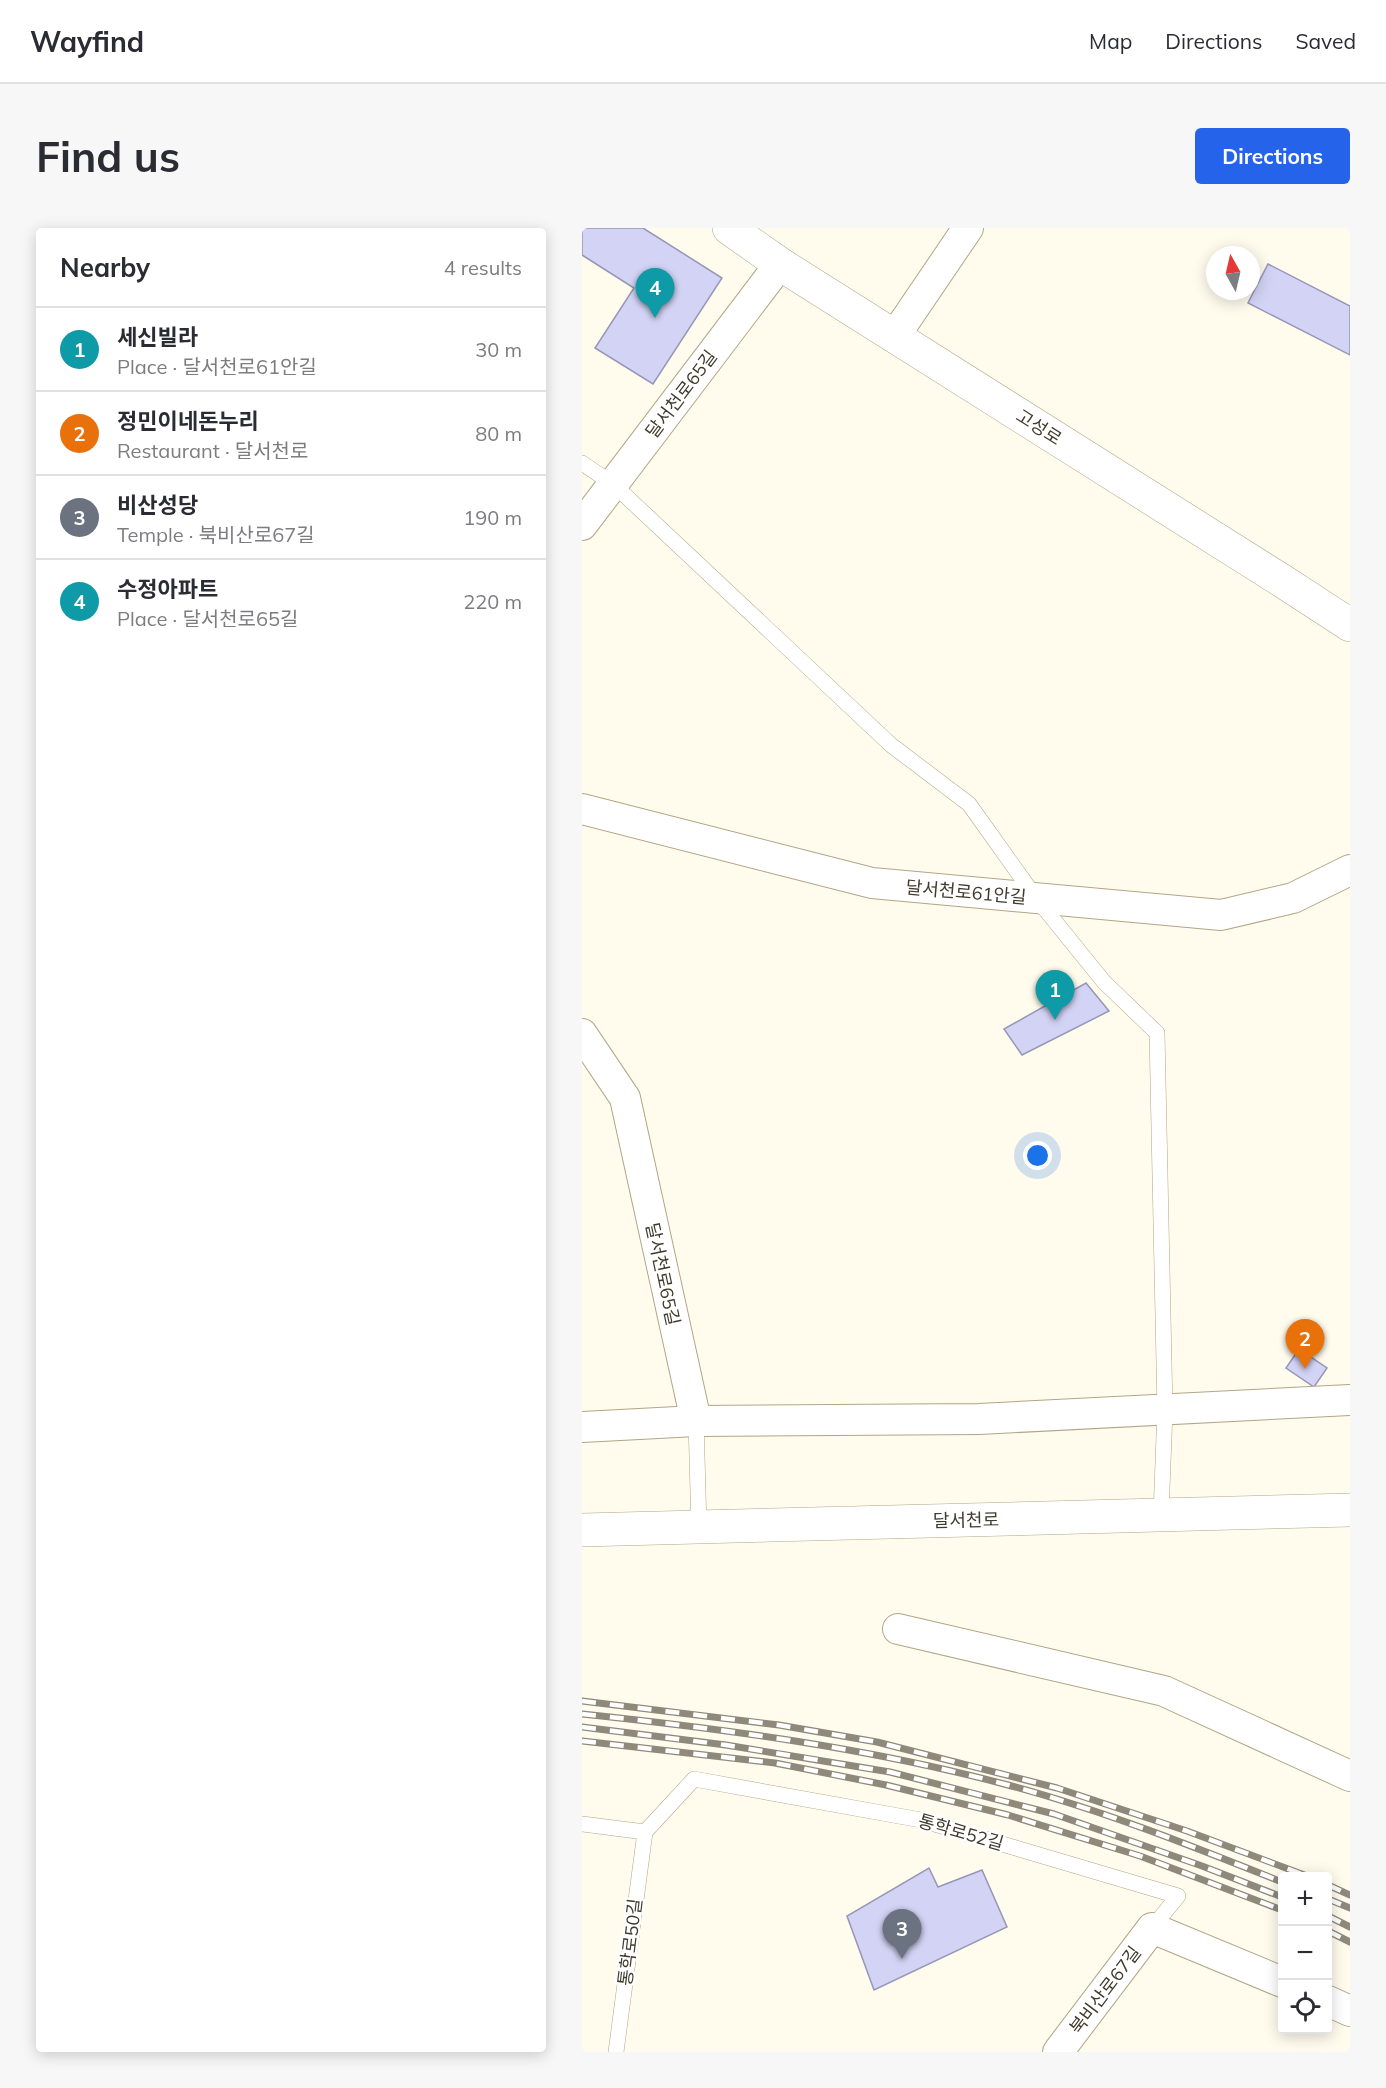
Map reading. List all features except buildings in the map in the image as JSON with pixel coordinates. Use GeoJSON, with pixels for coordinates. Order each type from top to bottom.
{"type":"FeatureCollection","features":[{"type":"Feature","properties":{"kind":"main road","name":"고성로"},"geometry":{"type":"LineString","coordinates":[[729,228],[780,264],[894,337],[1350,625]]}},
{"type":"Feature","properties":{"kind":"main road","name":"달서천로"},"geometry":{"type":"LineString","coordinates":[[582,1530],[1350,1510]]}},
{"type":"Feature","properties":{"kind":"street"},"geometry":{"type":"LineString","coordinates":[[894,337],[968,228]]}},
{"type":"Feature","properties":{"kind":"street","name":"달서천로65길"},"geometry":{"type":"LineString","coordinates":[[582,525],[780,264]]}},
{"type":"Feature","properties":{"kind":"street","name":"달서천로61안길"},"geometry":{"type":"LineString","coordinates":[[582,809],[872,884],[1221,915],[1293,898],[1350,870]]}},
{"type":"Feature","properties":{"kind":"street","name":"달서천로65길"},"geometry":{"type":"LineString","coordinates":[[582,1034],[625,1098],[696,1421]]}},
{"type":"Feature","properties":{"kind":"street"},"geometry":{"type":"LineString","coordinates":[[582,1427],[696,1421],[979,1419],[1350,1400]]}},
{"type":"Feature","properties":{"kind":"street"},"geometry":{"type":"LineString","coordinates":[[898,1629],[1164,1691],[1350,1776]]}},
{"type":"Feature","properties":{"kind":"street"},"geometry":{"type":"LineString","coordinates":[[1152,1928],[1278,1980]]}},
{"type":"Feature","properties":{"kind":"street","name":"북비산로67길"},"geometry":{"type":"LineString","coordinates":[[1058,2052],[1152,1928]]}},
{"type":"Feature","properties":{"kind":"street"},"geometry":{"type":"LineString","coordinates":[[1332,2003],[1350,2011]]}},
{"type":"Feature","properties":{"kind":"lane"},"geometry":{"type":"LineString","coordinates":[[582,464],[613,484],[891,745],[969,804],[1036,898],[1104,982],[1157,1033],[1165,1410],[1161,1515]]}},
{"type":"Feature","properties":{"kind":"lane","name":"달서천로65길"},"geometry":{"type":"LineString","coordinates":[[696,1421],[699,1527]]}},
{"type":"Feature","properties":{"kind":"lane","name":"통학로52길"},"geometry":{"type":"LineString","coordinates":[[645,1832],[694,1779],[921,1820],[1178,1896],[1152,1928]]}},
{"type":"Feature","properties":{"kind":"lane"},"geometry":{"type":"LineString","coordinates":[[582,1824],[645,1832]]}},
{"type":"Feature","properties":{"kind":"lane","name":"통학로50길"},"geometry":{"type":"LineString","coordinates":[[616,2052],[645,1832]]}},
{"type":"Feature","properties":{"kind":"railway"},"geometry":{"type":"LineString","coordinates":[[582,1701],[779,1725],[877,1742],[1057,1788],[1187,1831],[1296,1872]]}},
{"type":"Feature","properties":{"kind":"railway"},"geometry":{"type":"LineString","coordinates":[[582,1714],[796,1741],[956,1772],[1043,1795],[1112,1817],[1278,1880]]}},
{"type":"Feature","properties":{"kind":"railway"},"geometry":{"type":"LineString","coordinates":[[582,1727],[726,1745],[890,1772],[1054,1814],[1278,1895]]}},
{"type":"Feature","properties":{"kind":"railway"},"geometry":{"type":"LineString","coordinates":[[582,1741],[775,1763],[886,1785],[1008,1815],[1140,1856],[1278,1908]]}},
{"type":"Feature","properties":{"kind":"railway"},"geometry":{"type":"LineString","coordinates":[[1332,1887],[1350,1895]]}},
{"type":"Feature","properties":{"kind":"railway"},"geometry":{"type":"LineString","coordinates":[[1332,1901],[1350,1908]]}},
{"type":"Feature","properties":{"kind":"railway"},"geometry":{"type":"LineString","coordinates":[[1332,1918],[1350,1927]]}},
{"type":"Feature","properties":{"kind":"railway"},"geometry":{"type":"LineString","coordinates":[[1332,1933],[1350,1942]]}},
{"type":"Feature","properties":{"kind":"place","name":"수정아파트"},"geometry":{"type":"Point","coordinates":[655,318]}},
{"type":"Feature","properties":{"kind":"place","name":"세신빌라"},"geometry":{"type":"Point","coordinates":[1055,1020]}},
{"type":"Feature","properties":{"kind":"place","name":"정민이네돈누리"},"geometry":{"type":"Point","coordinates":[1305,1369]}},
{"type":"Feature","properties":{"kind":"place","name":"비산성당"},"geometry":{"type":"Point","coordinates":[902,1959]}}]}
